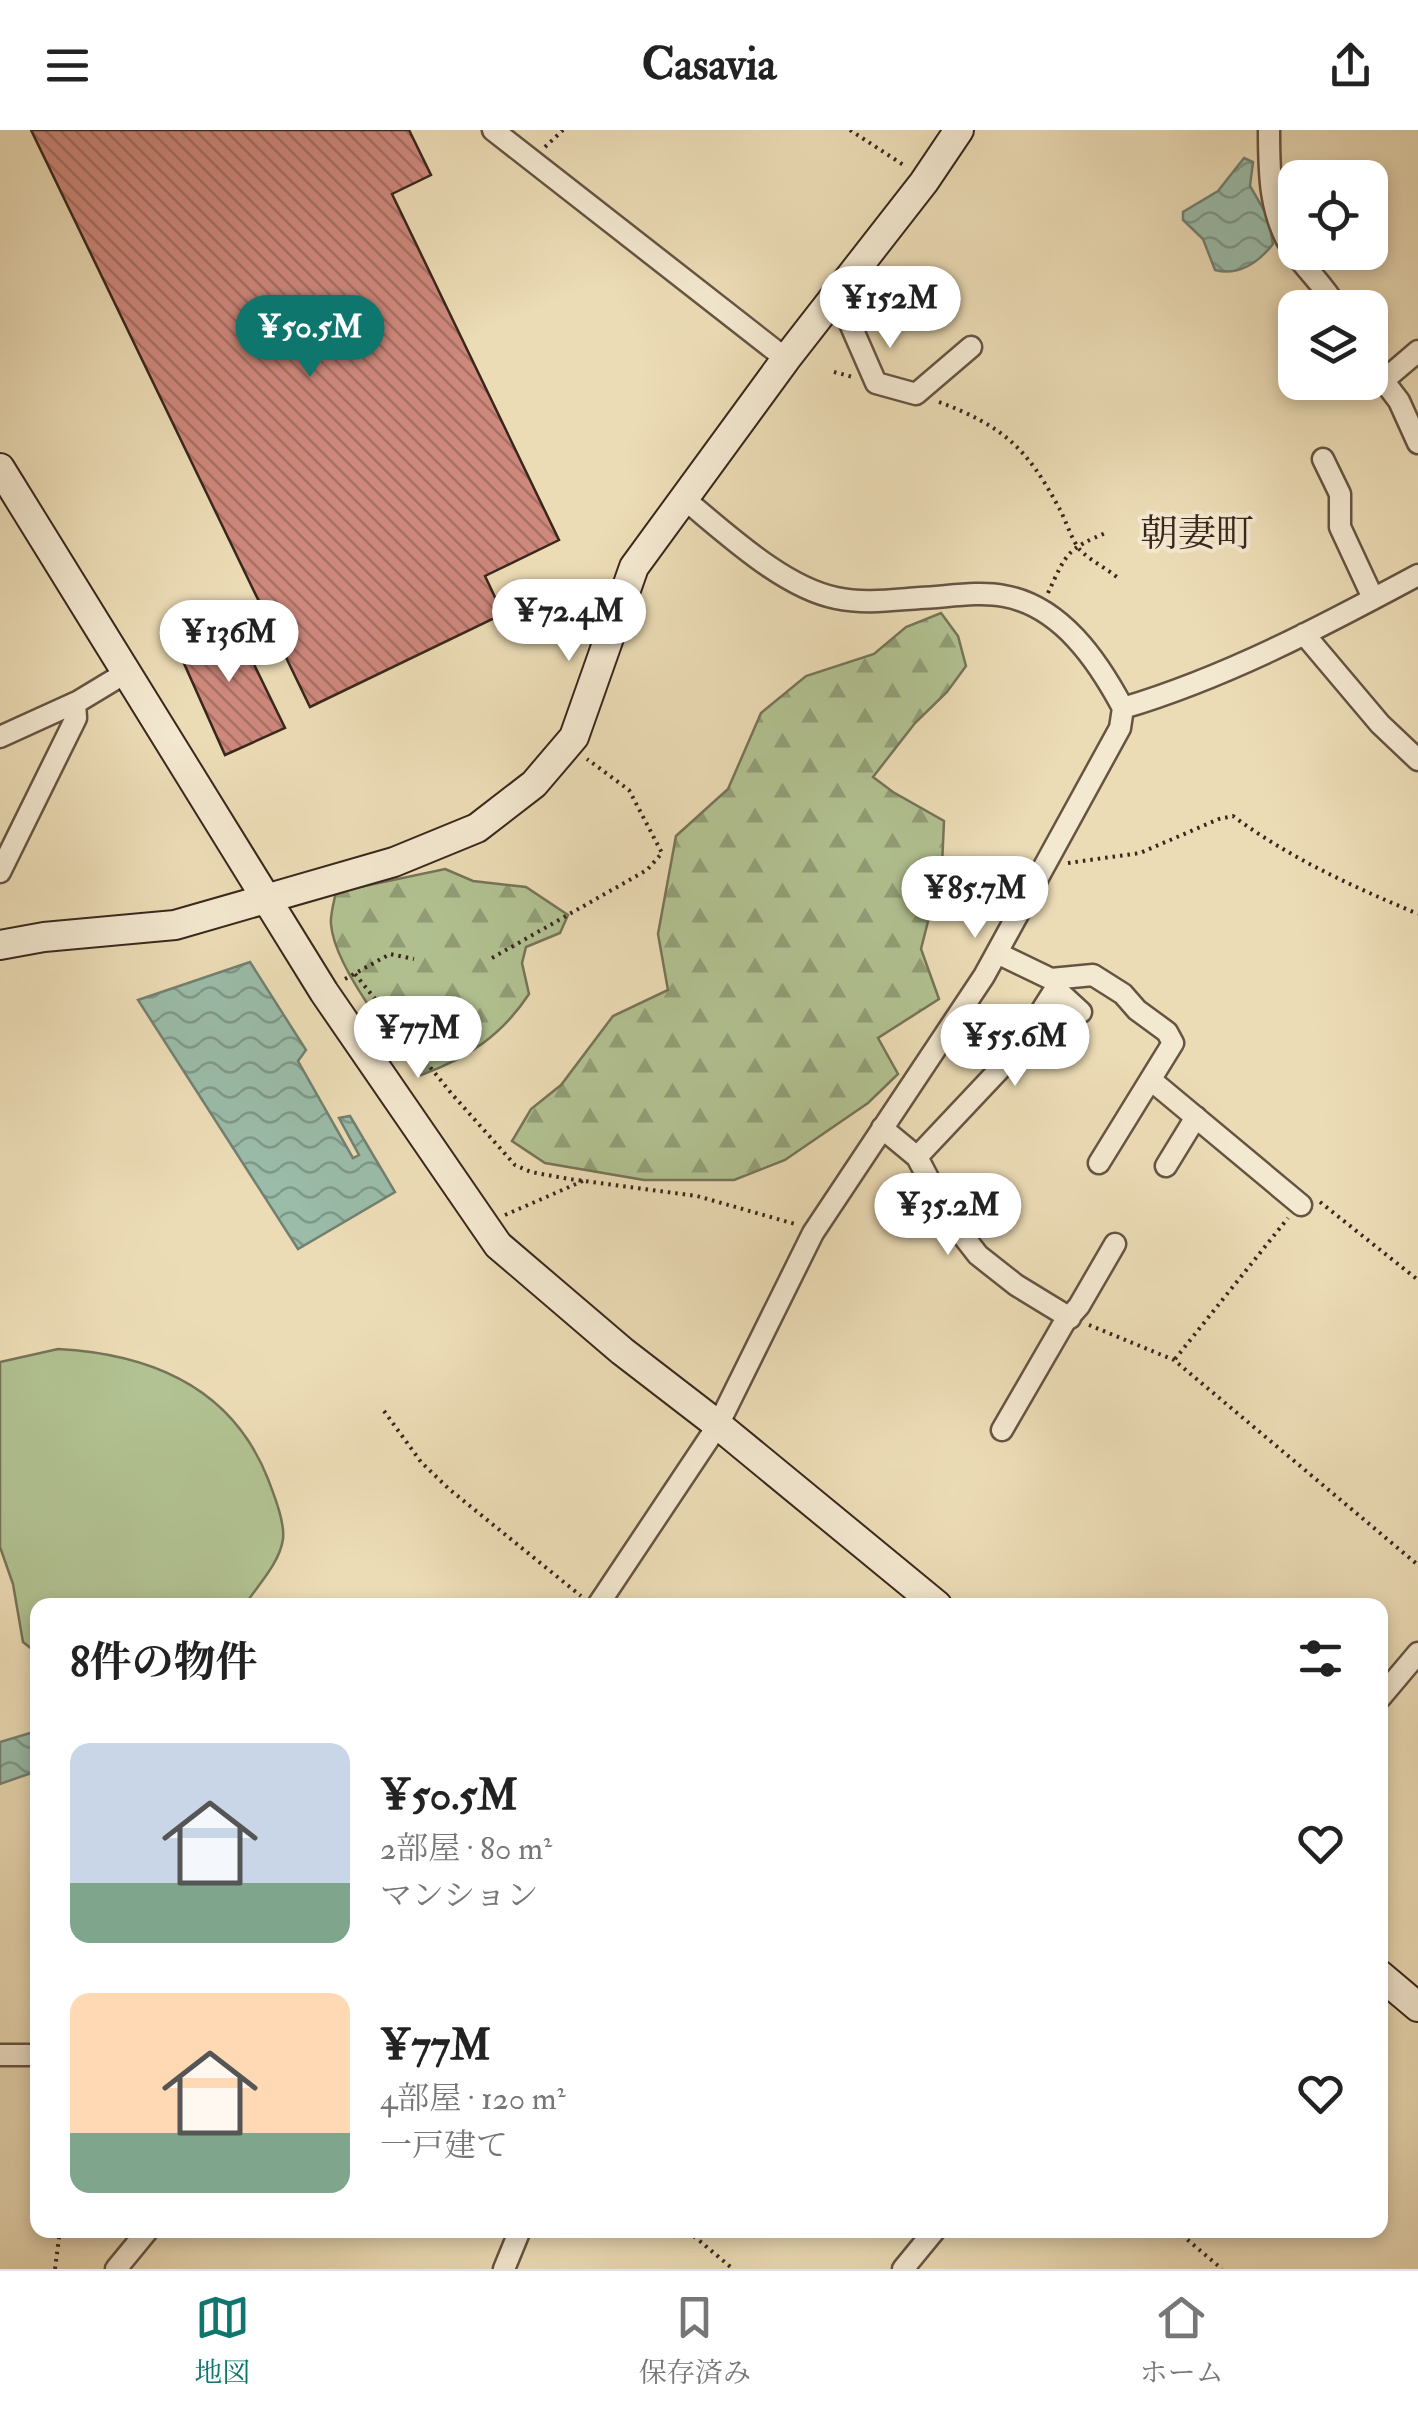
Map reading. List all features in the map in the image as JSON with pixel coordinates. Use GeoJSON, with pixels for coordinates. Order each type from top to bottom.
{"type":"FeatureCollection","features":[{"type":"Feature","properties":{"kind":"street"},"geometry":{"type":"LineString","coordinates":[[493,130],[786,359]]}},
{"type":"Feature","properties":{"kind":"street"},"geometry":{"type":"LineString","coordinates":[[0,945],[44,937],[175,926],[394,862],[477,828],[534,784],[574,737],[634,567],[959,130]]}},
{"type":"Feature","properties":{"kind":"street"},"geometry":{"type":"LineString","coordinates":[[1269,130],[1269,183],[1276,212],[1293,251],[1327,290]]}},
{"type":"Feature","properties":{"kind":"street"},"geometry":{"type":"LineString","coordinates":[[834,299],[841,303],[876,383],[916,394],[971,346]]}},
{"type":"Feature","properties":{"kind":"street"},"geometry":{"type":"LineString","coordinates":[[1388,366],[1418,351]]}},
{"type":"Feature","properties":{"kind":"street"},"geometry":{"type":"LineString","coordinates":[[1388,386],[1418,443]]}},
{"type":"Feature","properties":{"kind":"street"},"geometry":{"type":"LineString","coordinates":[[1323,459],[1340,494],[1340,528],[1373,598]]}},
{"type":"Feature","properties":{"kind":"street"},"geometry":{"type":"LineString","coordinates":[[0,468],[324,992],[498,1245],[928,1598]]}},
{"type":"Feature","properties":{"kind":"street"},"geometry":{"type":"LineString","coordinates":[[601,1598],[718,1425],[813,1233],[997,952],[1120,728],[1123,708],[1068,629],[1040,610],[1004,596],[867,602],[832,598],[797,583],[683,498]]}},
{"type":"Feature","properties":{"kind":"street"},"geometry":{"type":"LineString","coordinates":[[1123,708],[1185,690],[1418,575]]}},
{"type":"Feature","properties":{"kind":"street"},"geometry":{"type":"LineString","coordinates":[[1304,634],[1380,724],[1418,760]]}},
{"type":"Feature","properties":{"kind":"street"},"geometry":{"type":"LineString","coordinates":[[0,737],[75,703],[127,672]]}},
{"type":"Feature","properties":{"kind":"street"},"geometry":{"type":"LineString","coordinates":[[0,872],[76,718],[75,703]]}},
{"type":"Feature","properties":{"kind":"street"},"geometry":{"type":"LineString","coordinates":[[997,952],[1051,979],[1081,1012]]}},
{"type":"Feature","properties":{"kind":"street"},"geometry":{"type":"LineString","coordinates":[[917,1157],[1014,1054],[1059,985],[1093,975],[1167,1032],[1172,1043],[1100,1163]]}},
{"type":"Feature","properties":{"kind":"street"},"geometry":{"type":"LineString","coordinates":[[1152,1080],[1300,1205]]}},
{"type":"Feature","properties":{"kind":"street"},"geometry":{"type":"LineString","coordinates":[[1166,1166],[1196,1117]]}},
{"type":"Feature","properties":{"kind":"street"},"geometry":{"type":"LineString","coordinates":[[882,1128],[917,1157],[949,1218],[978,1256],[1016,1286],[1070,1318]]}},
{"type":"Feature","properties":{"kind":"street"},"geometry":{"type":"LineString","coordinates":[[1002,1430],[1115,1244]]}},
{"type":"Feature","properties":{"kind":"street"},"geometry":{"type":"LineString","coordinates":[[1388,1689],[1418,1653]]}},
{"type":"Feature","properties":{"kind":"street"},"geometry":{"type":"LineString","coordinates":[[1388,1981],[1418,2007]]}},
{"type":"Feature","properties":{"kind":"street"},"geometry":{"type":"LineString","coordinates":[[0,2055],[30,2054]]}},
{"type":"Feature","properties":{"kind":"street"},"geometry":{"type":"LineString","coordinates":[[116,2269],[141,2238]]}},
{"type":"Feature","properties":{"kind":"street"},"geometry":{"type":"LineString","coordinates":[[504,2269],[517,2238]]}},
{"type":"Feature","properties":{"kind":"street"},"geometry":{"type":"LineString","coordinates":[[903,2269],[928,2238]]}},
{"type":"Feature","properties":{"kind":"path"},"geometry":{"type":"LineString","coordinates":[[532,159],[563,130]]}},
{"type":"Feature","properties":{"kind":"path"},"geometry":{"type":"LineString","coordinates":[[850,130],[887,152],[924,182]]}},
{"type":"Feature","properties":{"kind":"path"},"geometry":{"type":"LineString","coordinates":[[916,394],[968,413],[1010,438],[1033,461],[1076,545],[1118,578]]}},
{"type":"Feature","properties":{"kind":"path"},"geometry":{"type":"LineString","coordinates":[[1040,610],[1064,558],[1076,545],[1108,532]]}},
{"type":"Feature","properties":{"kind":"path"},"geometry":{"type":"LineString","coordinates":[[492,958],[647,870],[662,853],[629,790],[568,744]]}},
{"type":"Feature","properties":{"kind":"path"},"geometry":{"type":"LineString","coordinates":[[1049,858],[1069,863],[1140,853],[1234,816],[1271,844],[1332,878],[1418,914]]}},
{"type":"Feature","properties":{"kind":"path"},"geometry":{"type":"LineString","coordinates":[[324,992],[390,954],[414,959]]}},
{"type":"Feature","properties":{"kind":"path"},"geometry":{"type":"LineString","coordinates":[[355,974],[451,1094],[515,1164],[531,1172],[697,1196],[784,1218],[813,1233]]}},
{"type":"Feature","properties":{"kind":"path"},"geometry":{"type":"LineString","coordinates":[[485,1228],[498,1218],[584,1181]]}},
{"type":"Feature","properties":{"kind":"path"},"geometry":{"type":"LineString","coordinates":[[1174,1360],[1300,1205],[1314,1200],[1327,1205],[1418,1280]]}},
{"type":"Feature","properties":{"kind":"path"},"geometry":{"type":"LineString","coordinates":[[1070,1318],[1174,1360],[1418,1565]]}},
{"type":"Feature","properties":{"kind":"path"},"geometry":{"type":"LineString","coordinates":[[384,1411],[421,1462],[449,1489],[587,1598]]}},
{"type":"Feature","properties":{"kind":"path"},"geometry":{"type":"LineString","coordinates":[[55,2269],[59,2238]]}},
{"type":"Feature","properties":{"kind":"path"},"geometry":{"type":"LineString","coordinates":[[695,2238],[733,2269]]}},
{"type":"Feature","properties":{"kind":"path"},"geometry":{"type":"LineString","coordinates":[[1185,2238],[1222,2269]]}},
{"type":"Feature","properties":{"kind":"green space"},"geometry":{"type":"Polygon","coordinates":[[[941,613],[958,636],[966,666],[873,777],[944,821],[942,866],[921,949],[939,999],[878,1038],[898,1074],[868,1103],[785,1160],[734,1180],[644,1180],[545,1163],[512,1141],[531,1109],[561,1085],[613,1016],[668,990],[658,934],[676,836],[728,789],[761,713],[806,676],[874,654],[906,627],[941,613]]]}},
{"type":"Feature","properties":{"kind":"green space"},"geometry":{"type":"Polygon","coordinates":[[[445,869],[473,881],[526,887],[568,915],[560,933],[526,947],[522,963],[529,994],[519,1009],[469,1053],[421,1075],[354,982],[335,941],[331,917],[336,892],[445,869]]]}},
{"type":"Feature","properties":{"kind":"green space"},"geometry":{"type":"Polygon","coordinates":[[[58,1349],[92,1352],[156,1368],[210,1399],[252,1447],[268,1479],[283,1532],[274,1563],[250,1598],[30,1598],[30,1648],[23,1642],[13,1584],[0,1547],[0,1362],[58,1349]]]}},
{"type":"Feature","properties":{"kind":"water"},"geometry":{"type":"Polygon","coordinates":[[[1244,158],[1253,162],[1250,186],[1268,217],[1273,244],[1247,266],[1232,271],[1215,270],[1203,239],[1183,220],[1183,212],[1218,191],[1244,158]]]}},
{"type":"Feature","properties":{"kind":"water"},"geometry":{"type":"Polygon","coordinates":[[[250,962],[306,1050],[298,1061],[353,1158],[359,1155],[339,1118],[350,1116],[395,1192],[298,1249],[138,1000],[250,962]]]}},
{"type":"Feature","properties":{"kind":"water"},"geometry":{"type":"Polygon","coordinates":[[[30,1733],[30,1773],[0,1784],[0,1742],[30,1733]]]}},
{"type":"Feature","properties":{"kind":"building"},"geometry":{"type":"Polygon","coordinates":[[[31,130],[409,130],[431,175],[392,194],[559,540],[485,576],[503,614],[310,707],[31,130]]]}},
{"type":"Feature","properties":{"kind":"building"},"geometry":{"type":"Polygon","coordinates":[[[230,615],[285,728],[225,755],[174,641],[230,615]]]}},
{"type":"Feature","properties":{"kind":"district","name":"朝妻町"},"geometry":{"type":"Point","coordinates":[1197,534]}}]}
